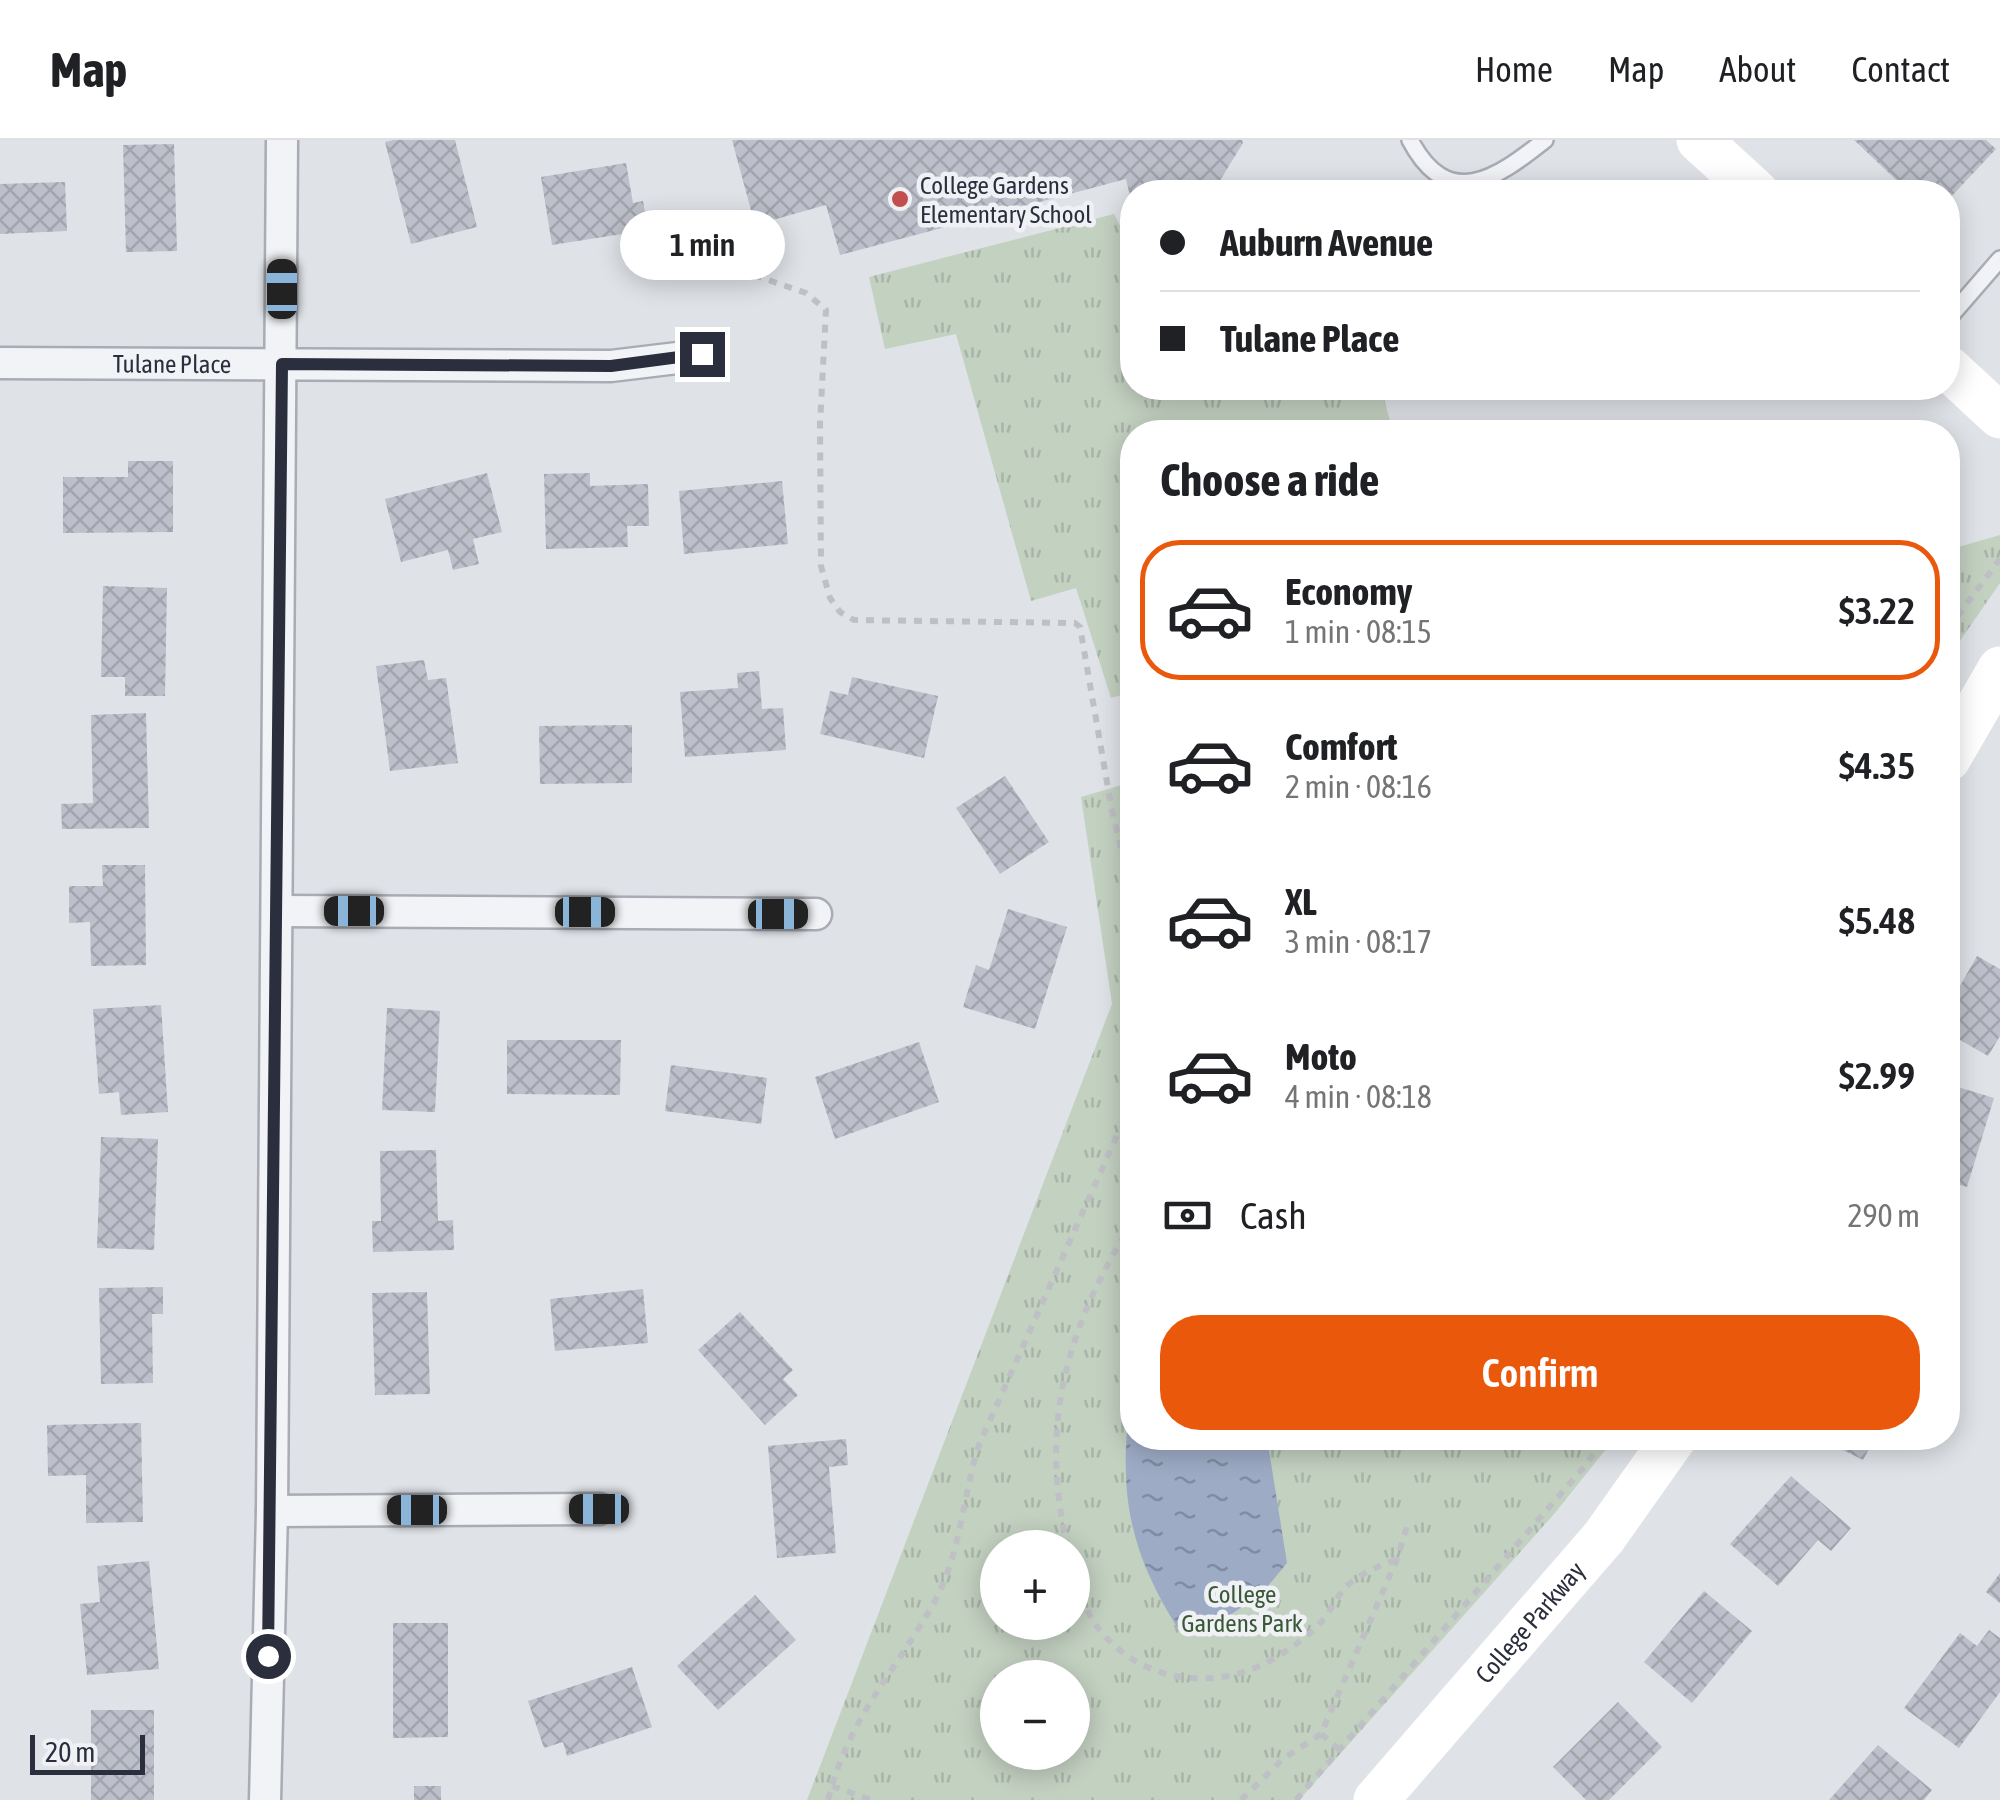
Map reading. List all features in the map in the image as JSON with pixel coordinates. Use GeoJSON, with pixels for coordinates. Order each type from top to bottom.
{"type":"FeatureCollection","features":[{"type":"Feature","properties":{"kind":"street"},"geometry":{"type":"LineString","coordinates":[[265,1800],[272,1511],[282,140]]}},
{"type":"Feature","properties":{"kind":"street"},"geometry":{"type":"LineString","coordinates":[[1698,140],[1743,180]]}},
{"type":"Feature","properties":{"kind":"street","name":"Tulane Place"},"geometry":{"type":"LineString","coordinates":[[0,363],[611,366],[702,354]]}},
{"type":"Feature","properties":{"kind":"street"},"geometry":{"type":"LineString","coordinates":[[1960,379],[2000,416]]}},
{"type":"Feature","properties":{"kind":"street"},"geometry":{"type":"LineString","coordinates":[[1960,738],[2000,669]]}},
{"type":"Feature","properties":{"kind":"street"},"geometry":{"type":"LineString","coordinates":[[277,911],[816,914]]}},
{"type":"Feature","properties":{"kind":"street","name":"College Parkway"},"geometry":{"type":"LineString","coordinates":[[1376,1800],[1604,1538],[1666,1450]]}},
{"type":"Feature","properties":{"kind":"street"},"geometry":{"type":"LineString","coordinates":[[272,1511],[599,1509]]}},
{"type":"Feature","properties":{"kind":"lane"},"geometry":{"type":"LineString","coordinates":[[1410,140],[1438,176],[1448,180]]}},
{"type":"Feature","properties":{"kind":"lane"},"geometry":{"type":"LineString","coordinates":[[1476,180],[1508,170],[1545,140]]}},
{"type":"Feature","properties":{"kind":"lane"},"geometry":{"type":"LineString","coordinates":[[1960,306],[2000,260]]}},
{"type":"Feature","properties":{"kind":"path"},"geometry":{"type":"LineString","coordinates":[[754,274],[806,293],[826,310],[819,543],[820,566],[830,598],[840,612],[854,620],[1075,623],[1080,627],[1120,844]]}},
{"type":"Feature","properties":{"kind":"path"},"geometry":{"type":"LineString","coordinates":[[1960,613],[2000,559]]}},
{"type":"Feature","properties":{"kind":"path"},"geometry":{"type":"LineString","coordinates":[[828,1800],[850,1736],[869,1700],[937,1597],[952,1558],[979,1444],[1120,1131]]}},
{"type":"Feature","properties":{"kind":"path"},"geometry":{"type":"LineString","coordinates":[[1065,1530],[1056,1466],[1058,1401],[1073,1338],[1094,1288],[1120,1244]]}},
{"type":"Feature","properties":{"kind":"path"},"geometry":{"type":"LineString","coordinates":[[1296,1800],[1596,1450]]}},
{"type":"Feature","properties":{"kind":"path"},"geometry":{"type":"LineString","coordinates":[[1241,1800],[1284,1759],[1321,1734],[1397,1560],[1409,1520]]}},
{"type":"Feature","properties":{"kind":"path"},"geometry":{"type":"LineString","coordinates":[[1090,1613],[1097,1627],[1120,1650],[1147,1668],[1175,1678],[1213,1681],[1285,1653],[1321,1622],[1345,1586],[1365,1572],[1397,1560]]}},
{"type":"Feature","properties":{"kind":"path"},"geometry":{"type":"LineString","coordinates":[[1321,1734],[1340,1750]]}},
{"type":"Feature","properties":{"kind":"path"},"geometry":{"type":"LineString","coordinates":[[832,1786],[871,1800]]}},
{"type":"Feature","properties":{"kind":"green space"},"geometry":{"type":"Polygon","coordinates":[[[1114,214],[1120,226],[1120,400],[1384,400],[1390,420],[1120,420],[1120,695],[1111,698],[1076,588],[1031,601],[956,334],[885,349],[869,277],[1114,214]]]}},
{"type":"Feature","properties":{"kind":"green space"},"geometry":{"type":"Polygon","coordinates":[[[2000,535],[2000,583],[1960,641],[1960,547],[2000,535]]]}},
{"type":"Feature","properties":{"kind":"green space","name":"College Gardens Park"},"geometry":{"type":"Polygon","coordinates":[[[1120,786],[1120,1450],[1605,1450],[1554,1514],[1299,1800],[807,1800],[1112,1004],[1081,797],[1120,786]]]}},
{"type":"Feature","properties":{"kind":"water"},"geometry":{"type":"Polygon","coordinates":[[[1126,1450],[1269,1450],[1287,1563],[1262,1593],[1206,1632],[1177,1627],[1146,1568],[1130,1512],[1126,1450]]]}},
{"type":"Feature","properties":{"kind":"building"},"geometry":{"type":"Polygon","coordinates":[[[455,140],[477,227],[411,244],[385,142],[455,140]]]}},
{"type":"Feature","properties":{"kind":"building","name":"College Gardens Elementary School"},"geometry":{"type":"Polygon","coordinates":[[[732,140],[1243,143],[1220,180],[1120,180],[840,255],[826,205],[755,225],[732,140]]]}},
{"type":"Feature","properties":{"kind":"building"},"geometry":{"type":"Polygon","coordinates":[[[1854,140],[1986,140],[1996,149],[1960,187],[1960,180],[1896,180],[1854,140]]]}},
{"type":"Feature","properties":{"kind":"building"},"geometry":{"type":"Polygon","coordinates":[[[174,144],[177,251],[126,252],[123,145],[174,144]]]}},
{"type":"Feature","properties":{"kind":"building"},"geometry":{"type":"Polygon","coordinates":[[[626,163],[633,203],[643,201],[648,230],[552,245],[541,177],[626,163]]]}},
{"type":"Feature","properties":{"kind":"building"},"geometry":{"type":"Polygon","coordinates":[[[65,182],[67,231],[0,234],[0,184],[65,182]]]}},
{"type":"Feature","properties":{"kind":"building"},"geometry":{"type":"Polygon","coordinates":[[[128,461],[173,461],[173,532],[63,533],[63,477],[128,477],[128,461]]]}},
{"type":"Feature","properties":{"kind":"building"},"geometry":{"type":"Polygon","coordinates":[[[487,473],[502,532],[473,539],[479,564],[453,570],[448,550],[401,562],[385,499],[487,473]]]}},
{"type":"Feature","properties":{"kind":"building"},"geometry":{"type":"Polygon","coordinates":[[[590,473],[590,486],[648,484],[649,526],[627,526],[628,547],[546,549],[544,474],[590,473]]]}},
{"type":"Feature","properties":{"kind":"building"},"geometry":{"type":"Polygon","coordinates":[[[782,481],[788,544],[684,554],[679,491],[782,481]]]}},
{"type":"Feature","properties":{"kind":"building"},"geometry":{"type":"Polygon","coordinates":[[[103,586],[167,588],[165,696],[125,696],[125,677],[101,677],[103,586]]]}},
{"type":"Feature","properties":{"kind":"building"},"geometry":{"type":"Polygon","coordinates":[[[424,660],[428,680],[446,678],[458,763],[390,771],[376,666],[424,660]]]}},
{"type":"Feature","properties":{"kind":"building"},"geometry":{"type":"Polygon","coordinates":[[[759,671],[762,709],[783,708],[786,750],[685,757],[680,692],[738,688],[737,673],[759,671]]]}},
{"type":"Feature","properties":{"kind":"building"},"geometry":{"type":"Polygon","coordinates":[[[852,677],[938,696],[924,758],[820,734],[830,691],[848,695],[852,677]]]}},
{"type":"Feature","properties":{"kind":"building"},"geometry":{"type":"Polygon","coordinates":[[[146,713],[149,828],[62,829],[61,804],[93,803],[91,715],[146,713]]]}},
{"type":"Feature","properties":{"kind":"building"},"geometry":{"type":"Polygon","coordinates":[[[632,725],[632,783],[540,784],[539,726],[632,725]]]}},
{"type":"Feature","properties":{"kind":"building"},"geometry":{"type":"Polygon","coordinates":[[[1005,776],[1049,842],[1000,874],[956,808],[1005,776]]]}},
{"type":"Feature","properties":{"kind":"building"},"geometry":{"type":"Polygon","coordinates":[[[102,865],[145,865],[146,965],[91,966],[90,922],[69,923],[69,886],[103,886],[102,865]]]}},
{"type":"Feature","properties":{"kind":"building"},"geometry":{"type":"Polygon","coordinates":[[[1008,909],[1067,927],[1035,1029],[963,1007],[976,965],[989,970],[1008,909]]]}},
{"type":"Feature","properties":{"kind":"building"},"geometry":{"type":"Polygon","coordinates":[[[1977,956],[2000,969],[2000,1036],[1988,1056],[1960,1040],[1960,986],[1977,956]]]}},
{"type":"Feature","properties":{"kind":"building"},"geometry":{"type":"Polygon","coordinates":[[[161,1005],[168,1112],[121,1115],[119,1092],[99,1094],[93,1009],[161,1005]]]}},
{"type":"Feature","properties":{"kind":"building"},"geometry":{"type":"Polygon","coordinates":[[[387,1008],[440,1011],[435,1112],[382,1110],[387,1008]]]}},
{"type":"Feature","properties":{"kind":"building"},"geometry":{"type":"Polygon","coordinates":[[[507,1040],[621,1040],[620,1095],[507,1094],[507,1040]]]}},
{"type":"Feature","properties":{"kind":"building"},"geometry":{"type":"Polygon","coordinates":[[[919,1042],[939,1102],[835,1139],[815,1077],[919,1042]]]}},
{"type":"Feature","properties":{"kind":"building"},"geometry":{"type":"Polygon","coordinates":[[[671,1065],[767,1078],[761,1124],[665,1111],[671,1065]]]}},
{"type":"Feature","properties":{"kind":"building"},"geometry":{"type":"Polygon","coordinates":[[[1960,1088],[1994,1098],[1967,1187],[1960,1185],[1960,1088]]]}},
{"type":"Feature","properties":{"kind":"building"},"geometry":{"type":"Polygon","coordinates":[[[101,1137],[158,1139],[154,1250],[97,1248],[101,1137]]]}},
{"type":"Feature","properties":{"kind":"building"},"geometry":{"type":"Polygon","coordinates":[[[436,1150],[438,1221],[453,1220],[454,1250],[373,1252],[372,1221],[381,1221],[380,1151],[436,1150]]]}},
{"type":"Feature","properties":{"kind":"building"},"geometry":{"type":"Polygon","coordinates":[[[163,1287],[163,1314],[152,1314],[153,1383],[101,1384],[99,1288],[163,1287]]]}},
{"type":"Feature","properties":{"kind":"building"},"geometry":{"type":"Polygon","coordinates":[[[643,1289],[648,1343],[555,1351],[550,1299],[643,1289]]]}},
{"type":"Feature","properties":{"kind":"building"},"geometry":{"type":"Polygon","coordinates":[[[427,1292],[430,1394],[375,1395],[372,1293],[427,1292]]]}},
{"type":"Feature","properties":{"kind":"building"},"geometry":{"type":"Polygon","coordinates":[[[740,1312],[793,1370],[783,1379],[798,1395],[765,1425],[698,1350],[740,1312]]]}},
{"type":"Feature","properties":{"kind":"building"},"geometry":{"type":"Polygon","coordinates":[[[141,1423],[143,1522],[86,1523],[86,1475],[48,1476],[47,1425],[141,1423]]]}},
{"type":"Feature","properties":{"kind":"building"},"geometry":{"type":"Polygon","coordinates":[[[846,1439],[848,1465],[829,1467],[836,1553],[777,1558],[768,1446],[846,1439]]]}},
{"type":"Feature","properties":{"kind":"building"},"geometry":{"type":"Polygon","coordinates":[[[1843,1450],[1868,1450],[1863,1460],[1843,1450]]]}},
{"type":"Feature","properties":{"kind":"building"},"geometry":{"type":"Polygon","coordinates":[[[1791,1476],[1851,1528],[1831,1551],[1818,1540],[1778,1586],[1730,1544],[1791,1476]]]}},
{"type":"Feature","properties":{"kind":"building"},"geometry":{"type":"Polygon","coordinates":[[[149,1561],[159,1669],[87,1675],[80,1604],[100,1602],[97,1566],[149,1561]]]}},
{"type":"Feature","properties":{"kind":"building"},"geometry":{"type":"Polygon","coordinates":[[[2000,1573],[2000,1603],[1986,1592],[2000,1573]]]}},
{"type":"Feature","properties":{"kind":"building"},"geometry":{"type":"Polygon","coordinates":[[[1704,1591],[1752,1631],[1692,1703],[1644,1662],[1704,1591]]]}},
{"type":"Feature","properties":{"kind":"building"},"geometry":{"type":"Polygon","coordinates":[[[755,1595],[796,1640],[718,1710],[677,1666],[755,1595]]]}},
{"type":"Feature","properties":{"kind":"building"},"geometry":{"type":"Polygon","coordinates":[[[393,1623],[448,1623],[448,1737],[393,1738],[393,1623]]]}},
{"type":"Feature","properties":{"kind":"building"},"geometry":{"type":"Polygon","coordinates":[[[1989,1630],[2000,1638],[2000,1692],[1959,1748],[1904,1708],[1960,1633],[1977,1646],[1989,1630]]]}},
{"type":"Feature","properties":{"kind":"building"},"geometry":{"type":"Polygon","coordinates":[[[632,1667],[652,1727],[567,1756],[563,1742],[544,1748],[528,1701],[632,1667]]]}},
{"type":"Feature","properties":{"kind":"building"},"geometry":{"type":"Polygon","coordinates":[[[1618,1702],[1662,1747],[1609,1800],[1586,1800],[1553,1767],[1618,1702]]]}},
{"type":"Feature","properties":{"kind":"building"},"geometry":{"type":"Polygon","coordinates":[[[91,1710],[154,1710],[154,1800],[91,1800],[91,1710]]]}},
{"type":"Feature","properties":{"kind":"building"},"geometry":{"type":"Polygon","coordinates":[[[1878,1745],[1932,1790],[1924,1800],[1829,1800],[1878,1745]]]}},
{"type":"Feature","properties":{"kind":"building"},"geometry":{"type":"Polygon","coordinates":[[[414,1786],[441,1786],[441,1800],[414,1800],[414,1786]]]}},
{"type":"Feature","properties":{"kind":"place","name":"College Gardens Elementary School"},"geometry":{"type":"Point","coordinates":[900,199]}},
{"type":"Feature","properties":{"kind":"route"},"geometry":{"type":"LineString","coordinates":[[268,1656],[282,364],[611,366],[702,354]]}}]}
